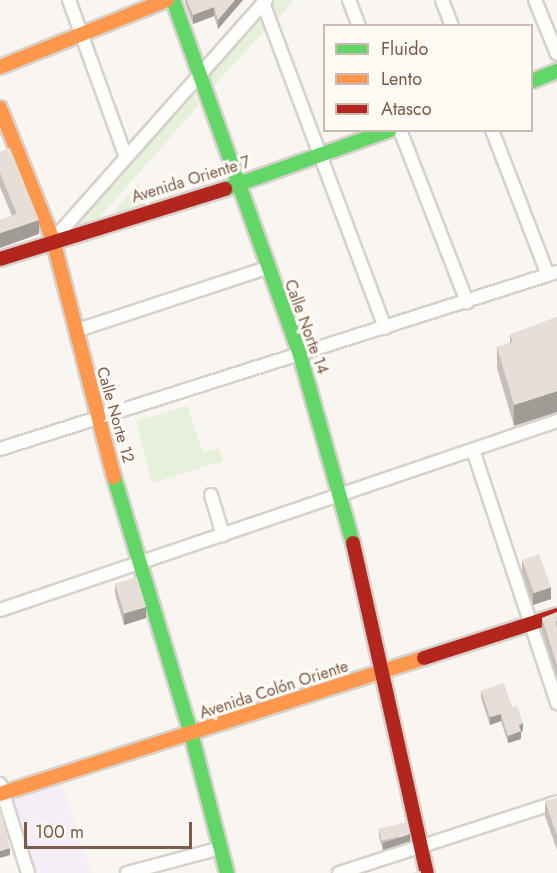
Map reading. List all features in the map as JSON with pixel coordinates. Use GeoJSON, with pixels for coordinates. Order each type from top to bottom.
{"type":"FeatureCollection","features":[{"type":"Feature","properties":{"kind":"street"},"geometry":{"type":"LineString","coordinates":[[69,0],[125,155]]}},
{"type":"Feature","properties":{"kind":"street"},"geometry":{"type":"LineString","coordinates":[[0,68],[167,0]]}},
{"type":"Feature","properties":{"kind":"street","name":"Calle Norte 14"},"geometry":{"type":"LineString","coordinates":[[173,0],[198,76],[300,355],[341,493],[385,672],[427,873]]}},
{"type":"Feature","properties":{"kind":"street"},"geometry":{"type":"LineString","coordinates":[[350,0],[358,24]]}},
{"type":"Feature","properties":{"kind":"street"},"geometry":{"type":"LineString","coordinates":[[442,0],[451,24]]}},
{"type":"Feature","properties":{"kind":"street"},"geometry":{"type":"LineString","coordinates":[[536,0],[557,54]]}},
{"type":"Feature","properties":{"kind":"street"},"geometry":{"type":"LineString","coordinates":[[53,240],[125,155],[264,1],[318,157],[385,328]]}},
{"type":"Feature","properties":{"kind":"street"},"geometry":{"type":"LineString","coordinates":[[533,80],[557,71]]}},
{"type":"Feature","properties":{"kind":"street","name":"Calle Norte 12"},"geometry":{"type":"LineString","coordinates":[[0,108],[53,240],[97,420],[191,733],[226,873]]}},
{"type":"Feature","properties":{"kind":"street","name":"Avenida Oriente 7"},"geometry":{"type":"LineString","coordinates":[[0,259],[53,240],[238,185],[385,132]]}},
{"type":"Feature","properties":{"kind":"street"},"geometry":{"type":"LineString","coordinates":[[401,132],[467,302]]}},
{"type":"Feature","properties":{"kind":"street"},"geometry":{"type":"LineString","coordinates":[[0,449],[553,274],[493,132]]}},
{"type":"Feature","properties":{"kind":"street"},"geometry":{"type":"LineString","coordinates":[[75,330],[267,268]]}},
{"type":"Feature","properties":{"kind":"street"},"geometry":{"type":"LineString","coordinates":[[0,610],[557,421]]}},
{"type":"Feature","properties":{"kind":"street"},"geometry":{"type":"LineString","coordinates":[[473,450],[533,623],[557,703]]}},
{"type":"Feature","properties":{"kind":"street"},"geometry":{"type":"LineString","coordinates":[[211,495],[223,536]]}},
{"type":"Feature","properties":{"kind":"street","name":"Avenida Colón Oriente"},"geometry":{"type":"LineString","coordinates":[[1,790],[385,672],[557,615]]}},
{"type":"Feature","properties":{"kind":"street"},"geometry":{"type":"LineString","coordinates":[[1,790],[28,873]]}},
{"type":"Feature","properties":{"kind":"street"},"geometry":{"type":"LineString","coordinates":[[339,873],[557,802]]}},
{"type":"Feature","properties":{"kind":"street"},"geometry":{"type":"LineString","coordinates":[[127,873],[221,848]]}},
{"type":"Feature","properties":{"kind":"shaded area"},"geometry":{"type":"Polygon","coordinates":[[[62,784],[91,873],[35,873],[10,801],[62,784]]]}},
{"type":"Feature","properties":{"kind":"green space"},"geometry":{"type":"Polygon","coordinates":[[[276,0],[294,0],[276,21],[270,7],[276,0]]]}},
{"type":"Feature","properties":{"kind":"green space"},"geometry":{"type":"Polygon","coordinates":[[[260,16],[265,30],[211,89],[205,74],[260,16]]]}},
{"type":"Feature","properties":{"kind":"green space"},"geometry":{"type":"Polygon","coordinates":[[[193,90],[199,105],[97,220],[75,225],[193,90]]]}},
{"type":"Feature","properties":{"kind":"green space"},"geometry":{"type":"Polygon","coordinates":[[[138,184],[147,207],[106,220],[138,184]]]}},
{"type":"Feature","properties":{"kind":"green space"},"geometry":{"type":"Polygon","coordinates":[[[187,406],[203,453],[218,448],[223,461],[152,483],[136,421],[187,406]]]}},
{"type":"Feature","properties":{"kind":"building"},"geometry":{"type":"Polygon","coordinates":[[[187,0],[235,0],[218,20],[214,7],[193,15],[187,0]]]}},
{"type":"Feature","properties":{"kind":"building"},"geometry":{"type":"Polygon","coordinates":[[[10,148],[39,220],[0,233],[0,220],[17,214],[0,173],[0,152],[10,148]]]}},
{"type":"Feature","properties":{"kind":"building"},"geometry":{"type":"Polygon","coordinates":[[[557,317],[557,391],[514,405],[497,347],[513,342],[510,335],[557,317]]]}},
{"type":"Feature","properties":{"kind":"building"},"geometry":{"type":"Polygon","coordinates":[[[539,554],[551,587],[534,593],[522,560],[539,554]]]}},
{"type":"Feature","properties":{"kind":"building"},"geometry":{"type":"Polygon","coordinates":[[[137,577],[146,607],[124,613],[115,584],[137,577]]]}},
{"type":"Feature","properties":{"kind":"building"},"geometry":{"type":"Polygon","coordinates":[[[557,612],[555,622],[557,665],[542,618],[557,612]]]}},
{"type":"Feature","properties":{"kind":"building"},"geometry":{"type":"Polygon","coordinates":[[[504,683],[512,707],[517,706],[523,723],[519,725],[521,731],[508,736],[501,714],[490,717],[481,691],[504,683]]]}},
{"type":"Feature","properties":{"kind":"building"},"geometry":{"type":"Polygon","coordinates":[[[557,798],[557,836],[545,801],[557,798]]]}},
{"type":"Feature","properties":{"kind":"building"},"geometry":{"type":"Polygon","coordinates":[[[0,807],[10,848],[0,851],[0,807]]]}},
{"type":"Feature","properties":{"kind":"building"},"geometry":{"type":"Polygon","coordinates":[[[407,822],[410,834],[382,841],[379,829],[407,822]]]}},
{"type":"Feature","properties":{"kind":"traffic: fast"},"geometry":{"type":"LineString","coordinates":[[173,0],[300,355],[353,543]]}},
{"type":"Feature","properties":{"kind":"traffic: fast"},"geometry":{"type":"LineString","coordinates":[[533,81],[557,71]]}},
{"type":"Feature","properties":{"kind":"traffic: fast"},"geometry":{"type":"LineString","coordinates":[[225,189],[384,132]]}},
{"type":"Feature","properties":{"kind":"traffic: fast"},"geometry":{"type":"LineString","coordinates":[[114,477],[191,733],[227,873]]}},
{"type":"Feature","properties":{"kind":"traffic: slow"},"geometry":{"type":"LineString","coordinates":[[0,67],[167,0]]}},
{"type":"Feature","properties":{"kind":"traffic: slow"},"geometry":{"type":"LineString","coordinates":[[0,108],[53,240],[114,477]]}},
{"type":"Feature","properties":{"kind":"traffic: slow"},"geometry":{"type":"LineString","coordinates":[[0,794],[424,658]]}},
{"type":"Feature","properties":{"kind":"traffic: jam"},"geometry":{"type":"LineString","coordinates":[[0,259],[225,189]]}},
{"type":"Feature","properties":{"kind":"traffic: jam"},"geometry":{"type":"LineString","coordinates":[[353,543],[427,873]]}},
{"type":"Feature","properties":{"kind":"traffic: jam"},"geometry":{"type":"LineString","coordinates":[[424,658],[557,615]]}}]}
